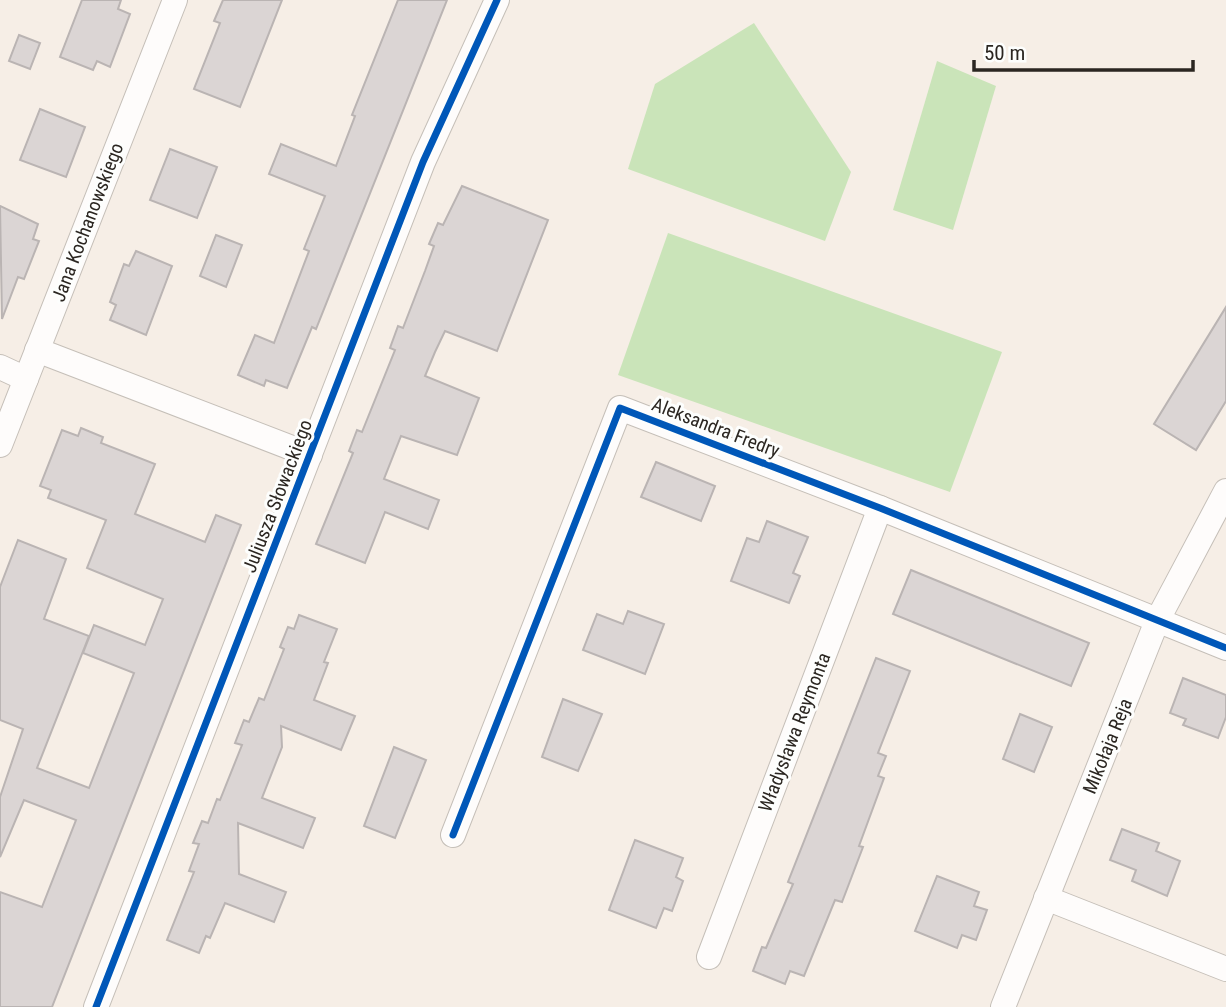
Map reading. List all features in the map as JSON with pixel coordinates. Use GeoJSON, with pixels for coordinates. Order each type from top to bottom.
{"type":"FeatureCollection","features":[{"type":"Feature","properties":{"kind":"street","name":"Jana Kochanowskiego"},"geometry":{"type":"LineString","coordinates":[[0,445],[175,0]]}},
{"type":"Feature","properties":{"kind":"street","name":"Juliusza Słowackiego"},"geometry":{"type":"LineString","coordinates":[[96,1007],[423,162],[497,0]]}},
{"type":"Feature","properties":{"kind":"street"},"geometry":{"type":"LineString","coordinates":[[37,350],[310,455]]}},
{"type":"Feature","properties":{"kind":"street"},"geometry":{"type":"LineString","coordinates":[[0,367],[26,379]]}},
{"type":"Feature","properties":{"kind":"street","name":"Aleksandra Fredry"},"geometry":{"type":"LineString","coordinates":[[453,835],[620,408],[880,508],[1226,648]]}},
{"type":"Feature","properties":{"kind":"street","name":"Mikołaja Reja"},"geometry":{"type":"LineString","coordinates":[[1003,1007],[1157,621],[1226,491]]}},
{"type":"Feature","properties":{"kind":"street","name":"Władysława Reymonta"},"geometry":{"type":"LineString","coordinates":[[709,957],[880,508]]}},
{"type":"Feature","properties":{"kind":"street"},"geometry":{"type":"LineString","coordinates":[[1046,898],[1226,969]]}},
{"type":"Feature","properties":{"kind":"green space"},"geometry":{"type":"Polygon","coordinates":[[[754,23],[851,172],[825,241],[628,169],[655,84],[754,23]]]}},
{"type":"Feature","properties":{"kind":"green space"},"geometry":{"type":"Polygon","coordinates":[[[937,61],[996,86],[953,230],[893,210],[937,61]]]}},
{"type":"Feature","properties":{"kind":"green space"},"geometry":{"type":"Polygon","coordinates":[[[668,233],[1002,352],[950,492],[618,375],[668,233]]]}},
{"type":"Feature","properties":{"kind":"building"},"geometry":{"type":"Polygon","coordinates":[[[82,0],[121,0],[118,9],[130,14],[110,67],[97,61],[93,70],[60,57],[82,0]]]}},
{"type":"Feature","properties":{"kind":"building"},"geometry":{"type":"Polygon","coordinates":[[[223,0],[282,0],[240,107],[194,89],[220,23],[214,21],[223,0]]]}},
{"type":"Feature","properties":{"kind":"building"},"geometry":{"type":"Polygon","coordinates":[[[398,0],[447,0],[316,329],[312,327],[287,388],[266,380],[264,386],[238,375],[255,335],[274,343],[309,251],[304,249],[325,196],[269,174],[281,144],[336,166],[355,116],[352,115],[398,0]]]}},
{"type":"Feature","properties":{"kind":"building"},"geometry":{"type":"Polygon","coordinates":[[[19,35],[40,43],[30,69],[9,61],[19,35]]]}},
{"type":"Feature","properties":{"kind":"building"},"geometry":{"type":"Polygon","coordinates":[[[40,109],[85,127],[66,177],[20,160],[40,109]]]}},
{"type":"Feature","properties":{"kind":"building"},"geometry":{"type":"Polygon","coordinates":[[[170,149],[217,167],[197,218],[150,200],[170,149]]]}},
{"type":"Feature","properties":{"kind":"building"},"geometry":{"type":"Polygon","coordinates":[[[462,186],[548,220],[497,351],[445,331],[425,376],[479,398],[457,455],[401,436],[384,479],[439,500],[428,529],[385,512],[365,563],[316,544],[353,453],[349,451],[357,430],[362,432],[395,350],[390,348],[398,326],[403,328],[425,271],[434,246],[429,244],[438,223],[443,225],[462,186]]]}},
{"type":"Feature","properties":{"kind":"building"},"geometry":{"type":"Polygon","coordinates":[[[0,206],[38,224],[33,239],[39,241],[24,279],[18,277],[2,319],[0,206]]]}},
{"type":"Feature","properties":{"kind":"building"},"geometry":{"type":"Polygon","coordinates":[[[216,235],[242,245],[226,287],[200,276],[216,235]]]}},
{"type":"Feature","properties":{"kind":"building"},"geometry":{"type":"Polygon","coordinates":[[[136,251],[172,266],[146,335],[110,320],[116,305],[110,302],[124,264],[129,266],[136,251]]]}},
{"type":"Feature","properties":{"kind":"building"},"geometry":{"type":"Polygon","coordinates":[[[1226,307],[1226,401],[1196,450],[1154,424],[1226,307]]]}},
{"type":"Feature","properties":{"kind":"building"},"geometry":{"type":"Polygon","coordinates":[[[81,428],[103,437],[101,443],[155,464],[135,514],[205,542],[216,515],[241,525],[52,1007],[0,1007],[0,892],[42,907],[76,820],[24,800],[0,857],[0,797],[23,729],[0,720],[0,587],[18,540],[66,559],[44,619],[89,636],[37,768],[89,788],[134,673],[83,653],[94,625],[145,645],[163,599],[87,568],[106,520],[48,498],[51,490],[40,486],[62,430],[78,436],[81,428]]]}},
{"type":"Feature","properties":{"kind":"building"},"geometry":{"type":"Polygon","coordinates":[[[656,462],[715,486],[701,521],[641,497],[656,462]]]}},
{"type":"Feature","properties":{"kind":"building"},"geometry":{"type":"Polygon","coordinates":[[[767,521],[808,537],[793,573],[800,576],[789,603],[731,581],[747,538],[759,542],[767,521]]]}},
{"type":"Feature","properties":{"kind":"building"},"geometry":{"type":"Polygon","coordinates":[[[911,570],[1089,643],[1071,686],[893,614],[911,570]]]}},
{"type":"Feature","properties":{"kind":"building"},"geometry":{"type":"Polygon","coordinates":[[[628,611],[664,624],[645,674],[583,650],[597,614],[623,624],[628,611]]]}},
{"type":"Feature","properties":{"kind":"building"},"geometry":{"type":"Polygon","coordinates":[[[299,615],[337,629],[324,662],[328,663],[314,700],[355,716],[341,750],[281,726],[282,747],[262,798],[315,818],[303,848],[238,823],[239,874],[286,892],[274,922],[225,903],[210,938],[206,936],[199,953],[167,940],[194,872],[189,871],[199,844],[193,843],[202,821],[208,823],[217,799],[220,800],[242,745],[235,743],[244,720],[249,722],[259,698],[264,700],[284,649],[280,647],[288,627],[294,629],[299,615]]]}},
{"type":"Feature","properties":{"kind":"building"},"geometry":{"type":"Polygon","coordinates":[[[876,658],[910,671],[878,753],[886,756],[878,776],[884,778],[859,846],[863,847],[842,902],[835,900],[804,976],[790,971],[785,984],[753,971],[762,947],[766,948],[793,884],[788,882],[876,658]]]}},
{"type":"Feature","properties":{"kind":"building"},"geometry":{"type":"Polygon","coordinates":[[[1183,678],[1226,695],[1226,717],[1218,738],[1183,725],[1186,719],[1170,713],[1183,678]]]}},
{"type":"Feature","properties":{"kind":"building"},"geometry":{"type":"Polygon","coordinates":[[[563,699],[602,714],[578,771],[542,757],[563,699]]]}},
{"type":"Feature","properties":{"kind":"building"},"geometry":{"type":"Polygon","coordinates":[[[1020,714],[1052,727],[1034,772],[1003,759],[1020,714]]]}},
{"type":"Feature","properties":{"kind":"building"},"geometry":{"type":"Polygon","coordinates":[[[394,747],[426,760],[395,838],[364,826],[394,747]]]}},
{"type":"Feature","properties":{"kind":"building"},"geometry":{"type":"Polygon","coordinates":[[[1122,829],[1159,843],[1156,851],[1180,861],[1167,896],[1132,881],[1136,870],[1110,860],[1122,829]]]}},
{"type":"Feature","properties":{"kind":"building"},"geometry":{"type":"Polygon","coordinates":[[[635,840],[683,858],[676,877],[683,881],[672,911],[664,908],[656,928],[609,910],[635,840]]]}},
{"type":"Feature","properties":{"kind":"building"},"geometry":{"type":"Polygon","coordinates":[[[937,876],[979,892],[974,906],[987,910],[976,940],[962,935],[957,948],[915,931],[937,876]]]}},
{"type":"Feature","properties":{"kind":"cycle path"},"geometry":{"type":"LineString","coordinates":[[96,1007],[423,162],[497,0]]}},
{"type":"Feature","properties":{"kind":"cycle path"},"geometry":{"type":"LineString","coordinates":[[453,835],[620,408],[880,508],[1226,648]]}}]}
